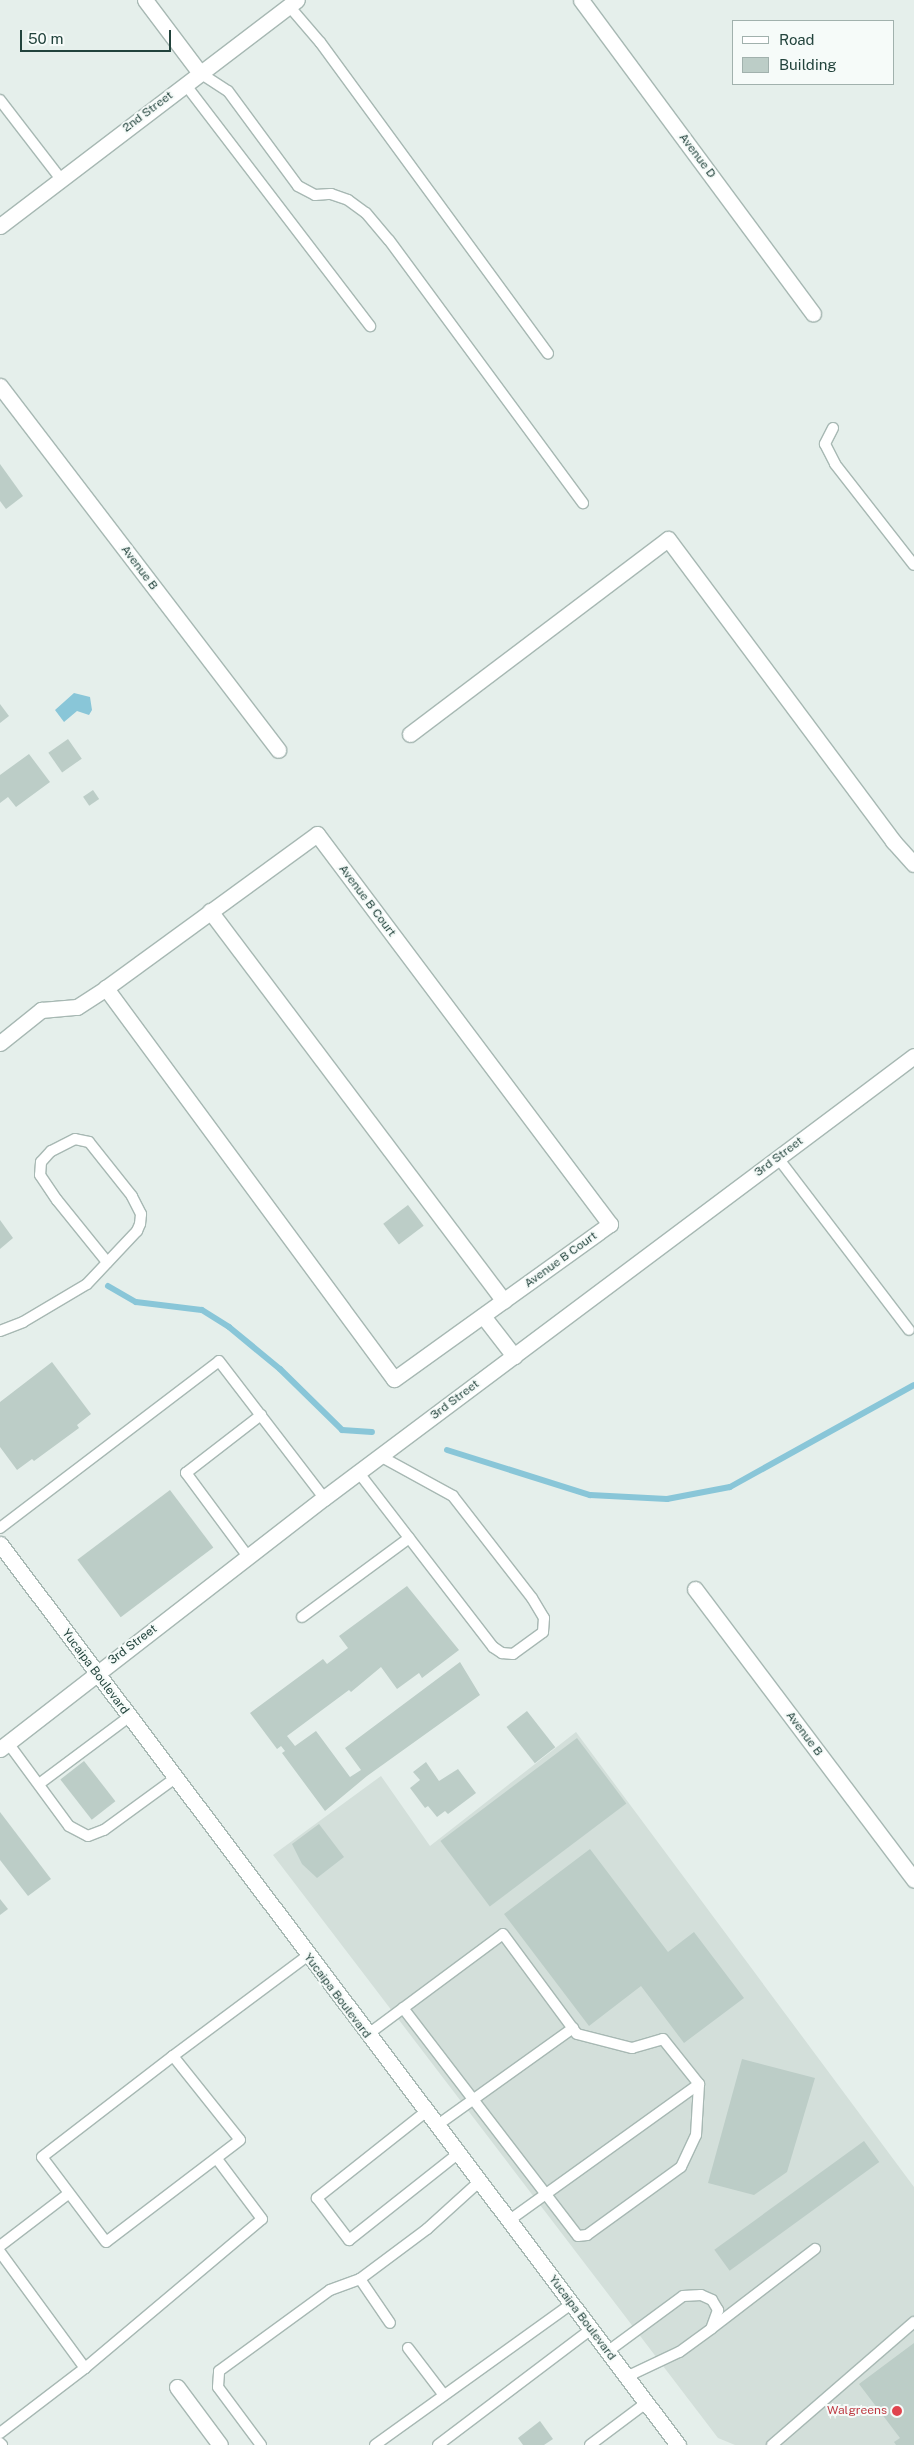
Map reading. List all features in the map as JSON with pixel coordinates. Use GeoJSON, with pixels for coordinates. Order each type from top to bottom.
{"type":"FeatureCollection","features":[{"type":"Feature","properties":{"kind":"street"},"geometry":{"type":"LineString","coordinates":[[145,0],[200,73]]}},
{"type":"Feature","properties":{"kind":"street","name":"Avenue D"},"geometry":{"type":"LineString","coordinates":[[580,0],[813,313]]}},
{"type":"Feature","properties":{"kind":"street","name":"2nd Street"},"geometry":{"type":"LineString","coordinates":[[0,226],[60,178],[293,3]]}},
{"type":"Feature","properties":{"kind":"street","name":"Avenue B"},"geometry":{"type":"LineString","coordinates":[[0,386],[278,750]]}},
{"type":"Feature","properties":{"kind":"street"},"geometry":{"type":"LineString","coordinates":[[410,734],[668,539],[893,841],[914,864]]}},
{"type":"Feature","properties":{"kind":"street","name":"Avenue B Court"},"geometry":{"type":"LineString","coordinates":[[0,1042],[41,1010],[77,1007],[106,988],[317,834],[610,1224],[394,1379],[106,988]]}},
{"type":"Feature","properties":{"kind":"street"},"geometry":{"type":"LineString","coordinates":[[210,911],[504,1300]]}},
{"type":"Feature","properties":{"kind":"street","name":"3rd Street"},"geometry":{"type":"LineString","coordinates":[[4,1746],[324,1498],[914,1056]]}},
{"type":"Feature","properties":{"kind":"street"},"geometry":{"type":"LineString","coordinates":[[483,1316],[514,1356]]}},
{"type":"Feature","properties":{"kind":"street","name":"Yucaipa Boulevard"},"geometry":{"type":"LineString","coordinates":[[0,1544],[95,1674],[366,2035],[439,2124],[511,2219],[590,2330],[678,2445]]}},
{"type":"Feature","properties":{"kind":"street","name":"Avenue B"},"geometry":{"type":"LineString","coordinates":[[694,1589],[914,1880]]}},
{"type":"Feature","properties":{"kind":"street"},"geometry":{"type":"LineString","coordinates":[[177,2387],[220,2445]]}},
{"type":"Feature","properties":{"kind":"lane"},"geometry":{"type":"LineString","coordinates":[[293,3],[548,354]]}},
{"type":"Feature","properties":{"kind":"lane"},"geometry":{"type":"LineString","coordinates":[[200,73],[228,91],[298,186],[316,195],[330,194],[348,200],[366,213],[389,240],[583,503]]}},
{"type":"Feature","properties":{"kind":"lane"},"geometry":{"type":"LineString","coordinates":[[185,84],[370,326]]}},
{"type":"Feature","properties":{"kind":"lane"},"geometry":{"type":"LineString","coordinates":[[0,100],[60,178]]}},
{"type":"Feature","properties":{"kind":"lane"},"geometry":{"type":"LineString","coordinates":[[833,428],[825,444],[835,464],[914,565]]}},
{"type":"Feature","properties":{"kind":"lane"},"geometry":{"type":"LineString","coordinates":[[0,1332],[23,1322],[87,1284],[137,1231],[141,1214],[132,1196],[89,1142],[75,1139],[51,1151],[41,1162],[40,1175],[57,1200],[107,1262]]}},
{"type":"Feature","properties":{"kind":"lane"},"geometry":{"type":"LineString","coordinates":[[778,1158],[909,1330]]}},
{"type":"Feature","properties":{"kind":"lane"},"geometry":{"type":"LineString","coordinates":[[0,1528],[219,1361],[324,1498]]}},
{"type":"Feature","properties":{"kind":"lane"},"geometry":{"type":"LineString","coordinates":[[249,1558],[186,1473],[261,1415]]}},
{"type":"Feature","properties":{"kind":"lane"},"geometry":{"type":"LineString","coordinates":[[359,1472],[493,1647],[502,1653],[513,1654],[543,1632],[544,1618],[532,1598],[453,1496],[380,1456]]}},
{"type":"Feature","properties":{"kind":"lane"},"geometry":{"type":"LineString","coordinates":[[302,1617],[409,1538]]}},
{"type":"Feature","properties":{"kind":"lane"},"geometry":{"type":"LineString","coordinates":[[39,1784],[128,1717]]}},
{"type":"Feature","properties":{"kind":"lane"},"geometry":{"type":"LineString","coordinates":[[4,1746],[39,1784],[69,1826],[88,1836],[104,1830],[174,1779]]}},
{"type":"Feature","properties":{"kind":"lane"},"geometry":{"type":"LineString","coordinates":[[366,2035],[503,1934],[577,2034],[632,2048],[663,2039],[698,2084],[696,2135],[681,2167],[588,2236],[578,2236],[403,2008]]}},
{"type":"Feature","properties":{"kind":"lane"},"geometry":{"type":"LineString","coordinates":[[173,2056],[240,2140],[106,2242],[42,2157],[173,2056],[307,1956]]}},
{"type":"Feature","properties":{"kind":"lane"},"geometry":{"type":"LineString","coordinates":[[439,2124],[573,2028]]}},
{"type":"Feature","properties":{"kind":"lane"},"geometry":{"type":"LineString","coordinates":[[511,2219],[698,2084]]}},
{"type":"Feature","properties":{"kind":"lane"},"geometry":{"type":"LineString","coordinates":[[428,2110],[317,2198],[349,2240],[460,2152]]}},
{"type":"Feature","properties":{"kind":"lane"},"geometry":{"type":"LineString","coordinates":[[0,2433],[84,2368],[262,2219],[217,2159]]}},
{"type":"Feature","properties":{"kind":"lane"},"geometry":{"type":"LineString","coordinates":[[261,2445],[218,2387],[219,2371],[330,2290],[360,2279],[427,2229],[481,2180]]}},
{"type":"Feature","properties":{"kind":"lane"},"geometry":{"type":"LineString","coordinates":[[0,2246],[68,2194]]}},
{"type":"Feature","properties":{"kind":"lane"},"geometry":{"type":"LineString","coordinates":[[626,2377],[679,2352],[815,2249]]}},
{"type":"Feature","properties":{"kind":"lane"},"geometry":{"type":"LineString","coordinates":[[0,2252],[84,2368]]}},
{"type":"Feature","properties":{"kind":"lane"},"geometry":{"type":"LineString","coordinates":[[360,2279],[390,2323]]}},
{"type":"Feature","properties":{"kind":"lane"},"geometry":{"type":"LineString","coordinates":[[608,2352],[683,2296],[701,2295],[712,2300],[718,2310],[711,2329]]}},
{"type":"Feature","properties":{"kind":"lane"},"geometry":{"type":"LineString","coordinates":[[375,2445],[443,2394],[571,2304]]}},
{"type":"Feature","properties":{"kind":"lane"},"geometry":{"type":"LineString","coordinates":[[772,2445],[786,2441],[914,2322]]}},
{"type":"Feature","properties":{"kind":"lane"},"geometry":{"type":"LineString","coordinates":[[438,2445],[590,2330]]}},
{"type":"Feature","properties":{"kind":"lane"},"geometry":{"type":"LineString","coordinates":[[408,2348],[443,2394]]}},
{"type":"Feature","properties":{"kind":"lane"},"geometry":{"type":"LineString","coordinates":[[590,2445],[646,2403]]}},
{"type":"Feature","properties":{"kind":"shaded area"},"geometry":{"type":"Polygon","coordinates":[[[576,1732],[914,2187],[914,2445],[735,2445],[718,2438],[273,1855],[381,1776],[430,1846],[576,1732]]]}},
{"type":"Feature","properties":{"kind":"water"},"geometry":{"type":"Polygon","coordinates":[[[74,693],[90,697],[92,710],[89,715],[77,711],[64,722],[55,710],[74,693]]]}},
{"type":"Feature","properties":{"kind":"building"},"geometry":{"type":"Polygon","coordinates":[[[0,464],[23,496],[6,509],[0,501],[0,464]]]}},
{"type":"Feature","properties":{"kind":"building"},"geometry":{"type":"Polygon","coordinates":[[[0,704],[9,716],[0,723],[0,704]]]}},
{"type":"Feature","properties":{"kind":"building"},"geometry":{"type":"Polygon","coordinates":[[[68,739],[82,759],[62,772],[48,753],[68,739]]]}},
{"type":"Feature","properties":{"kind":"building"},"geometry":{"type":"Polygon","coordinates":[[[29,754],[50,782],[16,807],[8,797],[0,803],[0,775],[29,754]]]}},
{"type":"Feature","properties":{"kind":"building"},"geometry":{"type":"Polygon","coordinates":[[[93,790],[99,799],[89,806],[83,797],[93,790]]]}},
{"type":"Feature","properties":{"kind":"building"},"geometry":{"type":"Polygon","coordinates":[[[408,1205],[424,1226],[399,1244],[383,1224],[408,1205]]]}},
{"type":"Feature","properties":{"kind":"building"},"geometry":{"type":"Polygon","coordinates":[[[0,1220],[13,1238],[0,1249],[0,1220]]]}},
{"type":"Feature","properties":{"kind":"building"},"geometry":{"type":"Polygon","coordinates":[[[52,1362],[91,1414],[77,1425],[79,1428],[34,1461],[32,1459],[17,1470],[0,1447],[0,1402],[52,1362]]]}},
{"type":"Feature","properties":{"kind":"building"},"geometry":{"type":"Polygon","coordinates":[[[170,1490],[213,1548],[121,1617],[77,1560],[170,1490]]]}},
{"type":"Feature","properties":{"kind":"building"},"geometry":{"type":"Polygon","coordinates":[[[407,1586],[459,1650],[422,1678],[419,1673],[397,1689],[381,1667],[351,1692],[349,1690],[287,1736],[295,1746],[316,1731],[350,1777],[361,1770],[345,1748],[460,1662],[480,1695],[367,1776],[325,1811],[282,1753],[285,1751],[281,1746],[277,1749],[250,1713],[323,1659],[327,1664],[348,1648],[339,1636],[407,1586]]]}},
{"type":"Feature","properties":{"kind":"building"},"geometry":{"type":"Polygon","coordinates":[[[527,1711],[555,1747],[535,1763],[507,1727],[527,1711]]]}},
{"type":"Feature","properties":{"kind":"building"},"geometry":{"type":"Polygon","coordinates":[[[577,1738],[626,1803],[490,1906],[440,1841],[577,1738]]]}},
{"type":"Feature","properties":{"kind":"building"},"geometry":{"type":"Polygon","coordinates":[[[84,1761],[115,1801],[92,1820],[60,1779],[84,1761]]]}},
{"type":"Feature","properties":{"kind":"building"},"geometry":{"type":"Polygon","coordinates":[[[426,1762],[439,1781],[458,1769],[476,1793],[448,1814],[445,1811],[437,1817],[428,1806],[425,1808],[410,1788],[420,1780],[413,1772],[426,1762]]]}},
{"type":"Feature","properties":{"kind":"building"},"geometry":{"type":"Polygon","coordinates":[[[0,1812],[51,1879],[28,1896],[0,1860],[0,1812]]]}},
{"type":"Feature","properties":{"kind":"building"},"geometry":{"type":"Polygon","coordinates":[[[319,1824],[344,1857],[317,1878],[302,1864],[292,1844],[319,1824]]]}},
{"type":"Feature","properties":{"kind":"building"},"geometry":{"type":"Polygon","coordinates":[[[590,1849],[668,1952],[694,1932],[744,1998],[684,2043],[641,1986],[589,2026],[504,1914],[590,1849]]]}},
{"type":"Feature","properties":{"kind":"building"},"geometry":{"type":"Polygon","coordinates":[[[0,1899],[8,1909],[0,1915],[0,1899]]]}},
{"type":"Feature","properties":{"kind":"building"},"geometry":{"type":"Polygon","coordinates":[[[742,2059],[815,2078],[787,2172],[754,2195],[708,2183],[742,2059]]]}},
{"type":"Feature","properties":{"kind":"building"},"geometry":{"type":"Polygon","coordinates":[[[864,2141],[879,2162],[730,2271],[714,2250],[864,2141]]]}},
{"type":"Feature","properties":{"kind":"building","name":"Walgreens"},"geometry":{"type":"Polygon","coordinates":[[[914,2343],[914,2445],[896,2445],[894,2442],[900,2438],[859,2384],[914,2343]]]}},
{"type":"Feature","properties":{"kind":"building"},"geometry":{"type":"Polygon","coordinates":[[[540,2421],[553,2439],[544,2445],[523,2445],[518,2438],[540,2421]]]}},
{"type":"Feature","properties":{"kind":"waterway"},"geometry":{"type":"LineString","coordinates":[[108,1286],[136,1302],[202,1310],[229,1327],[280,1369],[342,1430],[372,1432]]}},
{"type":"Feature","properties":{"kind":"waterway"},"geometry":{"type":"LineString","coordinates":[[447,1450],[590,1495],[667,1499],[730,1487],[914,1385]]}},
{"type":"Feature","properties":{"kind":"place","name":"Walgreens"},"geometry":{"type":"Point","coordinates":[897,2411]}}]}
